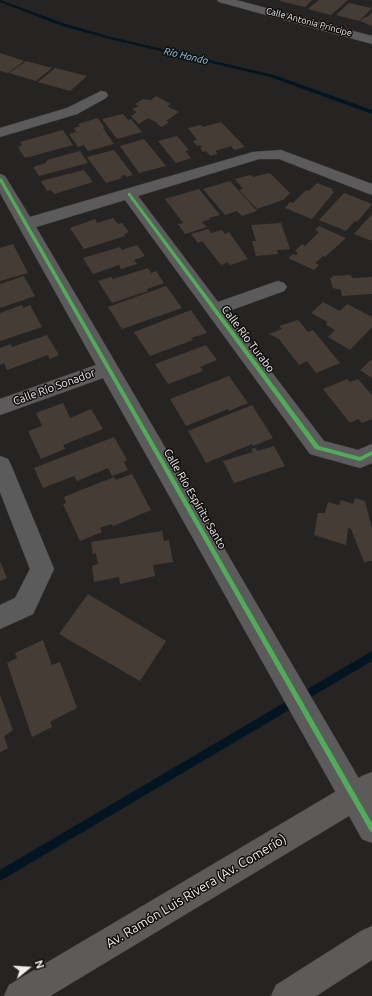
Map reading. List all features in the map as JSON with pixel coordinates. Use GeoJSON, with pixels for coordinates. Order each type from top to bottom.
{"type":"FeatureCollection","features":[{"type":"Feature","properties":{"kind":"main road","name":"Av. Ramón Luis Rivera (Av. Comerío)"},"geometry":{"type":"LineString","coordinates":[[20,996],[363,792]]}},
{"type":"Feature","properties":{"kind":"main road"},"geometry":{"type":"LineString","coordinates":[[287,996],[372,942]]}},
{"type":"Feature","properties":{"kind":"street","name":"Calle Antonia Príncipe"},"geometry":{"type":"LineString","coordinates":[[223,0],[259,4],[372,40]]}},
{"type":"Feature","properties":{"kind":"street"},"geometry":{"type":"LineString","coordinates":[[0,133],[72,111],[101,95]]}},
{"type":"Feature","properties":{"kind":"street"},"geometry":{"type":"LineString","coordinates":[[26,224],[258,155],[281,154],[372,190]]}},
{"type":"Feature","properties":{"kind":"street","name":"Calle Río Espíritu Santo"},"geometry":{"type":"LineString","coordinates":[[0,179],[319,736],[363,792],[372,829]]}},
{"type":"Feature","properties":{"kind":"street","name":"Calle Río Turabo"},"geometry":{"type":"LineString","coordinates":[[129,194],[317,448],[360,459],[372,453]]}},
{"type":"Feature","properties":{"kind":"street"},"geometry":{"type":"LineString","coordinates":[[214,310],[278,287]]}},
{"type":"Feature","properties":{"kind":"street","name":"Calle Río Sonador"},"geometry":{"type":"LineString","coordinates":[[0,407],[108,368]]}},
{"type":"Feature","properties":{"kind":"street"},"geometry":{"type":"LineString","coordinates":[[0,465],[42,569],[24,606],[0,617]]}},
{"type":"Feature","properties":{"kind":"building"},"geometry":{"type":"Polygon","coordinates":[[[312,0],[305,7],[280,1],[312,0]]]}},
{"type":"Feature","properties":{"kind":"building"},"geometry":{"type":"Polygon","coordinates":[[[319,0],[348,0],[331,15],[308,9],[319,0]]]}},
{"type":"Feature","properties":{"kind":"building"},"geometry":{"type":"Polygon","coordinates":[[[349,3],[372,8],[359,21],[336,15],[349,3]]]}},
{"type":"Feature","properties":{"kind":"building"},"geometry":{"type":"Polygon","coordinates":[[[372,13],[372,26],[360,21],[367,17],[372,13]]]}},
{"type":"Feature","properties":{"kind":"building"},"geometry":{"type":"Polygon","coordinates":[[[0,53],[24,61],[8,73],[0,71],[0,53]]]}},
{"type":"Feature","properties":{"kind":"building"},"geometry":{"type":"Polygon","coordinates":[[[26,61],[52,68],[36,81],[9,73],[26,61]]]}},
{"type":"Feature","properties":{"kind":"building"},"geometry":{"type":"Polygon","coordinates":[[[55,68],[87,76],[70,91],[38,82],[55,68]]]}},
{"type":"Feature","properties":{"kind":"building"},"geometry":{"type":"Polygon","coordinates":[[[156,96],[171,104],[167,106],[179,112],[166,121],[169,122],[162,127],[156,124],[158,123],[148,118],[139,124],[131,116],[137,112],[132,109],[139,106],[135,104],[143,99],[151,100],[156,96]]]}},
{"type":"Feature","properties":{"kind":"building"},"geometry":{"type":"Polygon","coordinates":[[[123,114],[128,120],[131,119],[142,132],[117,139],[102,119],[123,114]]]}},
{"type":"Feature","properties":{"kind":"building"},"geometry":{"type":"Polygon","coordinates":[[[98,118],[114,144],[88,151],[84,145],[78,147],[69,134],[76,132],[74,128],[80,126],[78,124],[98,118]]]}},
{"type":"Feature","properties":{"kind":"building"},"geometry":{"type":"Polygon","coordinates":[[[221,122],[245,147],[234,150],[231,146],[215,151],[218,154],[210,156],[206,151],[203,152],[200,145],[197,146],[193,141],[197,140],[188,128],[201,125],[203,127],[221,122]]]}},
{"type":"Feature","properties":{"kind":"building"},"geometry":{"type":"Polygon","coordinates":[[[63,130],[73,145],[29,157],[24,157],[18,147],[22,145],[20,142],[63,130]]]}},
{"type":"Feature","properties":{"kind":"building"},"geometry":{"type":"Polygon","coordinates":[[[177,136],[189,150],[185,151],[191,158],[176,163],[158,141],[177,136]]]}},
{"type":"Feature","properties":{"kind":"building"},"geometry":{"type":"Polygon","coordinates":[[[144,139],[166,166],[139,173],[120,146],[144,139]]]}},
{"type":"Feature","properties":{"kind":"building"},"geometry":{"type":"Polygon","coordinates":[[[114,150],[133,175],[127,177],[126,175],[121,176],[122,178],[106,183],[87,157],[114,150]]]}},
{"type":"Feature","properties":{"kind":"building"},"geometry":{"type":"Polygon","coordinates":[[[80,151],[88,163],[39,176],[33,167],[46,163],[47,160],[80,151]]]}},
{"type":"Feature","properties":{"kind":"building"},"geometry":{"type":"Polygon","coordinates":[[[84,170],[93,182],[54,194],[51,190],[47,191],[41,181],[84,170]]]}},
{"type":"Feature","properties":{"kind":"building"},"geometry":{"type":"Polygon","coordinates":[[[270,173],[290,193],[283,200],[257,209],[239,190],[243,189],[235,179],[250,175],[253,177],[270,173]]]}},
{"type":"Feature","properties":{"kind":"building"},"geometry":{"type":"Polygon","coordinates":[[[230,181],[257,211],[242,216],[237,211],[225,215],[203,189],[230,181]]]}},
{"type":"Feature","properties":{"kind":"building"},"geometry":{"type":"Polygon","coordinates":[[[317,183],[333,189],[332,191],[334,192],[312,219],[285,208],[290,202],[293,203],[306,190],[309,191],[317,183]]]}},
{"type":"Feature","properties":{"kind":"building"},"geometry":{"type":"Polygon","coordinates":[[[199,189],[220,215],[202,222],[207,227],[185,234],[178,224],[183,223],[165,199],[199,189]]]}},
{"type":"Feature","properties":{"kind":"building"},"geometry":{"type":"Polygon","coordinates":[[[344,193],[372,204],[357,222],[355,221],[346,231],[319,220],[344,193]]]}},
{"type":"Feature","properties":{"kind":"building"},"geometry":{"type":"Polygon","coordinates":[[[372,214],[372,241],[354,234],[372,214]]]}},
{"type":"Feature","properties":{"kind":"building"},"geometry":{"type":"Polygon","coordinates":[[[113,218],[118,224],[122,223],[129,232],[124,234],[125,236],[84,249],[70,228],[95,219],[97,223],[113,218]]]}},
{"type":"Feature","properties":{"kind":"building"},"geometry":{"type":"Polygon","coordinates":[[[281,223],[290,249],[277,250],[278,254],[256,256],[252,241],[256,241],[251,225],[281,223]]]}},
{"type":"Feature","properties":{"kind":"building"},"geometry":{"type":"Polygon","coordinates":[[[319,226],[346,238],[325,257],[323,256],[315,263],[319,265],[314,270],[288,258],[293,254],[296,255],[298,253],[295,251],[302,244],[305,246],[319,232],[315,230],[319,226]]]}},
{"type":"Feature","properties":{"kind":"building"},"geometry":{"type":"Polygon","coordinates":[[[208,229],[211,233],[222,230],[225,234],[229,232],[248,259],[230,265],[228,262],[221,265],[202,241],[198,243],[191,234],[208,229]]]}},
{"type":"Feature","properties":{"kind":"building"},"geometry":{"type":"Polygon","coordinates":[[[13,244],[28,273],[0,281],[0,248],[13,244]]]}},
{"type":"Feature","properties":{"kind":"building"},"geometry":{"type":"Polygon","coordinates":[[[137,245],[145,256],[134,260],[137,264],[121,269],[119,265],[93,274],[83,258],[120,247],[122,250],[137,245]]]}},
{"type":"Feature","properties":{"kind":"building"},"geometry":{"type":"Polygon","coordinates":[[[148,268],[151,273],[156,271],[164,283],[147,289],[148,291],[112,303],[98,281],[111,277],[113,279],[148,268]]]}},
{"type":"Feature","properties":{"kind":"building"},"geometry":{"type":"Polygon","coordinates":[[[351,275],[352,278],[372,277],[372,294],[342,296],[341,290],[333,288],[330,278],[333,278],[332,276],[351,275]]]}},
{"type":"Feature","properties":{"kind":"building"},"geometry":{"type":"Polygon","coordinates":[[[24,276],[35,296],[0,308],[0,284],[24,276]]]}},
{"type":"Feature","properties":{"kind":"building"},"geometry":{"type":"Polygon","coordinates":[[[166,286],[182,308],[122,329],[108,307],[166,286]]]}},
{"type":"Feature","properties":{"kind":"building"},"geometry":{"type":"Polygon","coordinates":[[[323,302],[340,311],[347,304],[372,317],[372,327],[350,350],[328,337],[335,330],[326,325],[326,321],[311,313],[323,302]]]}},
{"type":"Feature","properties":{"kind":"building"},"geometry":{"type":"Polygon","coordinates":[[[22,305],[23,308],[30,305],[42,327],[0,341],[0,313],[22,305]]]}},
{"type":"Feature","properties":{"kind":"building"},"geometry":{"type":"Polygon","coordinates":[[[191,310],[207,333],[191,338],[193,340],[150,356],[134,332],[191,310]]]}},
{"type":"Feature","properties":{"kind":"building"},"geometry":{"type":"Polygon","coordinates":[[[298,320],[308,332],[313,330],[340,363],[316,373],[307,361],[299,365],[279,339],[269,334],[282,329],[279,326],[298,320]]]}},
{"type":"Feature","properties":{"kind":"building"},"geometry":{"type":"Polygon","coordinates":[[[47,335],[59,355],[50,359],[48,355],[7,370],[4,363],[0,365],[0,348],[11,344],[12,347],[47,335]]]}},
{"type":"Feature","properties":{"kind":"building"},"geometry":{"type":"Polygon","coordinates":[[[206,345],[217,360],[200,367],[203,371],[168,384],[155,364],[206,345]]]}},
{"type":"Feature","properties":{"kind":"building"},"geometry":{"type":"Polygon","coordinates":[[[372,359],[372,378],[360,370],[372,359]]]}},
{"type":"Feature","properties":{"kind":"building"},"geometry":{"type":"Polygon","coordinates":[[[229,376],[248,403],[229,411],[228,409],[186,426],[170,399],[229,376]]]}},
{"type":"Feature","properties":{"kind":"building"},"geometry":{"type":"Polygon","coordinates":[[[347,379],[350,382],[358,379],[372,395],[372,419],[362,423],[358,419],[350,423],[323,389],[347,379]]]}},
{"type":"Feature","properties":{"kind":"building"},"geometry":{"type":"Polygon","coordinates":[[[63,403],[70,418],[91,409],[103,429],[63,445],[65,449],[41,459],[28,431],[42,426],[36,413],[63,403]]]}},
{"type":"Feature","properties":{"kind":"building"},"geometry":{"type":"Polygon","coordinates":[[[252,405],[273,438],[253,446],[252,444],[206,463],[188,431],[252,405]]]}},
{"type":"Feature","properties":{"kind":"building"},"geometry":{"type":"Polygon","coordinates":[[[114,437],[127,460],[124,462],[128,470],[112,476],[108,468],[77,481],[74,476],[43,488],[34,468],[114,437]]]}},
{"type":"Feature","properties":{"kind":"building"},"geometry":{"type":"Polygon","coordinates":[[[274,446],[285,466],[234,483],[223,461],[253,452],[251,449],[256,448],[257,451],[274,446]]]}},
{"type":"Feature","properties":{"kind":"building"},"geometry":{"type":"Polygon","coordinates":[[[132,474],[151,510],[113,526],[111,524],[100,528],[102,532],[80,541],[63,504],[66,503],[64,497],[114,477],[116,480],[132,474]]]}},
{"type":"Feature","properties":{"kind":"building"},"geometry":{"type":"Polygon","coordinates":[[[355,498],[365,501],[372,529],[372,561],[364,562],[351,529],[348,528],[346,545],[314,535],[318,513],[325,513],[328,502],[339,505],[341,500],[353,504],[355,498]]]}},
{"type":"Feature","properties":{"kind":"building"},"geometry":{"type":"Polygon","coordinates":[[[162,531],[164,541],[169,540],[173,562],[153,565],[155,576],[120,584],[119,577],[94,582],[92,566],[98,564],[96,553],[93,554],[91,542],[162,531]]]}},
{"type":"Feature","properties":{"kind":"building"},"geometry":{"type":"Polygon","coordinates":[[[0,561],[7,578],[0,581],[0,561]]]}},
{"type":"Feature","properties":{"kind":"building"},"geometry":{"type":"Polygon","coordinates":[[[88,594],[166,641],[140,681],[59,634],[88,594]]]}},
{"type":"Feature","properties":{"kind":"building"},"geometry":{"type":"Polygon","coordinates":[[[43,640],[52,665],[60,662],[77,708],[50,722],[52,727],[32,737],[7,663],[17,658],[15,653],[43,640]]]}},
{"type":"Feature","properties":{"kind":"building"},"geometry":{"type":"Polygon","coordinates":[[[0,695],[13,730],[4,736],[8,748],[0,752],[0,695]]]}},
{"type":"Feature","properties":{"kind":"waterway","name":"Río Hondo"},"geometry":{"type":"LineString","coordinates":[[0,1],[64,25],[110,38],[272,76],[372,112]]}},
{"type":"Feature","properties":{"kind":"waterway"},"geometry":{"type":"LineString","coordinates":[[0,876],[372,656]]}},
{"type":"Feature","properties":{"kind":"cycle path"},"geometry":{"type":"LineString","coordinates":[[0,179],[372,829]]}},
{"type":"Feature","properties":{"kind":"cycle path"},"geometry":{"type":"LineString","coordinates":[[129,194],[317,448],[360,459],[372,453]]}}]}
